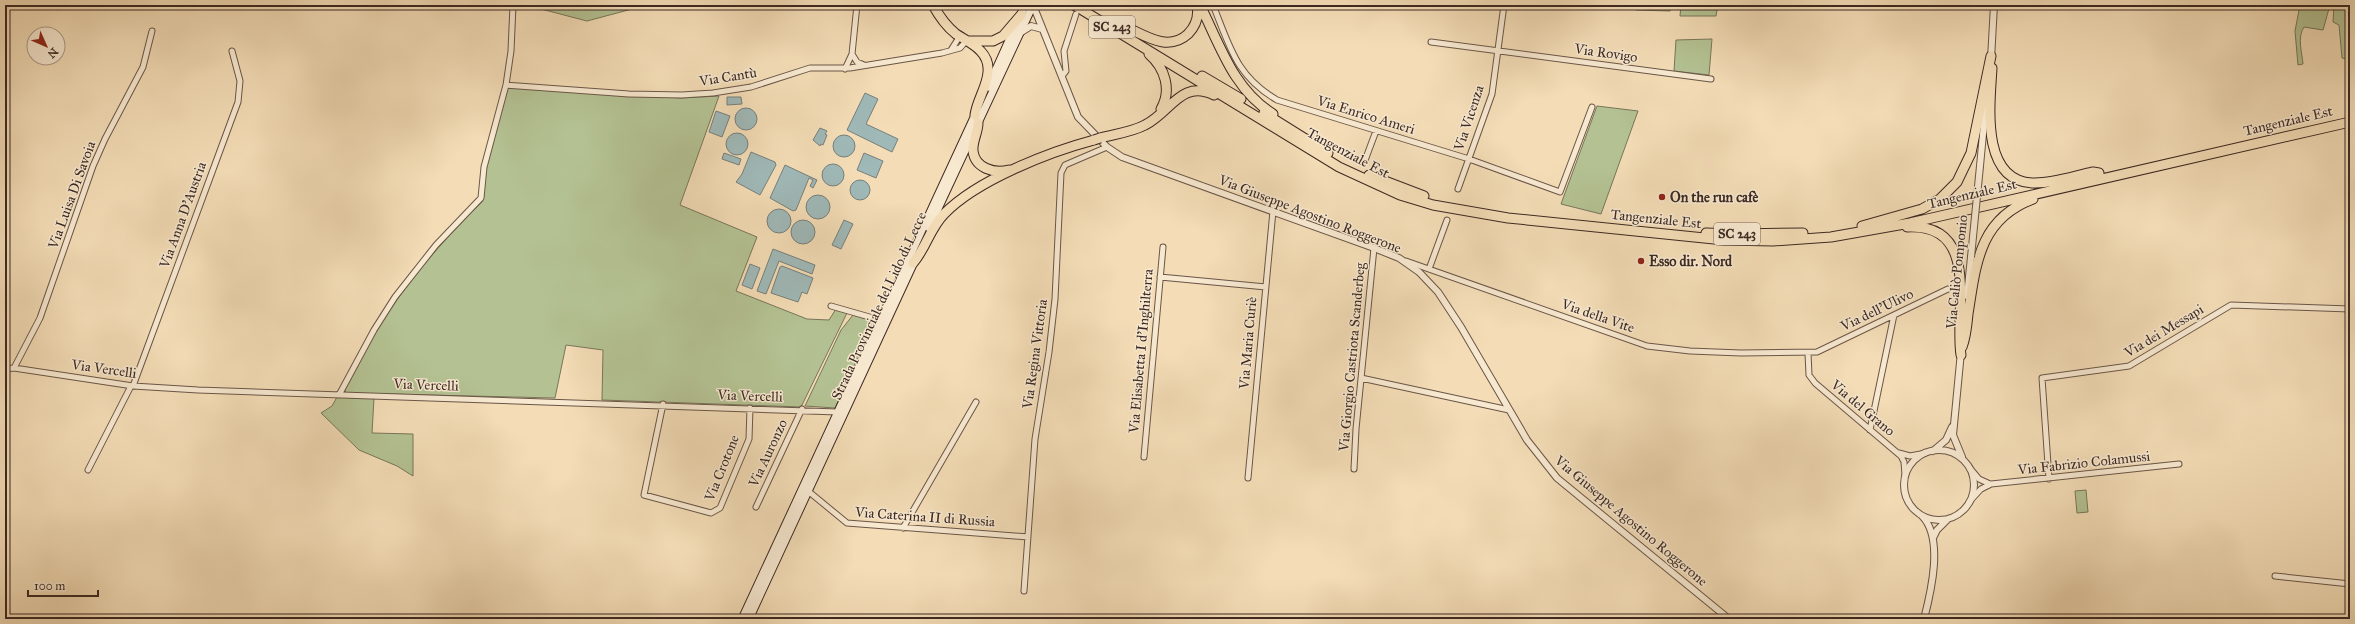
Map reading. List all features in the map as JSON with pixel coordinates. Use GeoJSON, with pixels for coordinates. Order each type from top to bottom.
{"type":"FeatureCollection","features":[{"type":"Feature","properties":{"kind":"highway"},"geometry":{"type":"LineString","coordinates":[[933,5],[943,21],[980,50],[989,69],[987,83],[976,106],[973,150],[977,161],[986,169],[998,172],[1020,167]]}},
{"type":"Feature","properties":{"kind":"highway","name":"Tangenziale Est"},"geometry":{"type":"LineString","coordinates":[[1084,5],[1248,111],[1340,167],[1369,182],[1434,205],[1473,214],[1724,240],[1773,241],[1854,233],[1910,223],[2350,122]]}},
{"type":"Feature","properties":{"kind":"highway"},"geometry":{"type":"LineString","coordinates":[[1114,25],[1130,28],[1156,41],[1172,42],[1183,38],[1193,28],[1199,5]]}},
{"type":"Feature","properties":{"kind":"highway"},"geometry":{"type":"LineString","coordinates":[[1199,5],[1226,61],[1242,86],[1257,102],[1285,122],[1297,134]]}},
{"type":"Feature","properties":{"kind":"highway","name":"Tangenziale Est"},"geometry":{"type":"LineString","coordinates":[[1075,9],[1114,25],[1340,160],[1370,176],[1432,199],[1471,207],[1690,232],[1735,234],[1819,232],[1862,226],[2350,116]]}},
{"type":"Feature","properties":{"kind":"highway"},"geometry":{"type":"LineString","coordinates":[[964,38],[993,41],[1003,36],[1021,15]]}},
{"type":"Feature","properties":{"kind":"highway"},"geometry":{"type":"LineString","coordinates":[[1114,25],[1152,57],[1164,75],[1167,88],[1166,100],[1153,120]]}},
{"type":"Feature","properties":{"kind":"highway"},"geometry":{"type":"LineString","coordinates":[[1991,54],[1992,146],[1994,154],[2002,167],[2013,177],[2031,183],[2093,172],[2099,173]]}},
{"type":"Feature","properties":{"kind":"highway"},"geometry":{"type":"LineString","coordinates":[[1862,226],[1922,209],[1940,199],[1957,182],[1971,154],[1991,54]]}},
{"type":"Feature","properties":{"kind":"highway"},"geometry":{"type":"LineString","coordinates":[[913,263],[920,255],[934,227],[951,207],[974,192],[1020,167],[1054,152],[1141,127],[1153,120],[1178,97],[1195,91],[1207,92],[1239,110],[1248,111]]}},
{"type":"Feature","properties":{"kind":"highway"},"geometry":{"type":"LineString","coordinates":[[1961,351],[1980,250],[1997,222],[2012,209],[2030,200],[2084,185],[2090,181]]}},
{"type":"Feature","properties":{"kind":"highway"},"geometry":{"type":"LineString","coordinates":[[1854,233],[1917,227],[1938,234],[1950,245],[1957,258],[1959,271],[1961,351]]}},
{"type":"Feature","properties":{"kind":"main road","name":"Strada Provinciale del Lido di Lecce"},"geometry":{"type":"LineString","coordinates":[[749,619],[913,263],[1025,5]]}},
{"type":"Feature","properties":{"kind":"main road","name":"Strada Provinciale del Lido di Lecce"},"geometry":{"type":"LineString","coordinates":[[742,619],[880,320],[976,119],[1033,5]]}},
{"type":"Feature","properties":{"kind":"street"},"geometry":{"type":"LineString","coordinates":[[339,395],[374,330],[395,297],[436,245],[478,203],[481,198],[485,162],[506,85],[511,52],[513,5]]}},
{"type":"Feature","properties":{"kind":"street"},"geometry":{"type":"LineString","coordinates":[[845,69],[852,54],[857,5]]}},
{"type":"Feature","properties":{"kind":"street","name":"Via Giuseppe Agostino Roggerone"},"geometry":{"type":"LineString","coordinates":[[1033,5],[1078,117],[1106,147],[1122,157],[1374,248],[1399,258],[1419,272],[1438,292],[1461,327],[1527,440],[1557,478],[1729,619]]}},
{"type":"Feature","properties":{"kind":"street","name":"Via Enrico Ameri"},"geometry":{"type":"LineString","coordinates":[[1213,5],[1237,64],[1249,80],[1261,91],[1277,100],[1469,159],[1560,192],[1592,108]]}},
{"type":"Feature","properties":{"kind":"street","name":"Via Vicenza"},"geometry":{"type":"LineString","coordinates":[[1458,189],[1492,94],[1504,5]]}},
{"type":"Feature","properties":{"kind":"street","name":"Via Caliò Pomponio"},"geometry":{"type":"LineString","coordinates":[[1969,502],[1974,488],[1973,477],[1969,467],[1962,459],[1954,441],[1954,418],[1995,6]]}},
{"type":"Feature","properties":{"kind":"street"},"geometry":{"type":"LineString","coordinates":[[1062,76],[1066,71],[1064,57],[1075,9]]}},
{"type":"Feature","properties":{"kind":"street"},"geometry":{"type":"LineString","coordinates":[[1020,33],[1031,26],[1042,29]]}},
{"type":"Feature","properties":{"kind":"street","name":"Via Luisa Di Savoia"},"geometry":{"type":"LineString","coordinates":[[14,368],[40,318],[88,181],[105,139],[143,68],[152,31]]}},
{"type":"Feature","properties":{"kind":"street"},"geometry":{"type":"LineString","coordinates":[[951,50],[964,38]]}},
{"type":"Feature","properties":{"kind":"street","name":"Via Cantù"},"geometry":{"type":"LineString","coordinates":[[506,85],[606,93],[682,95],[751,87],[816,67],[845,69],[951,50],[960,48],[964,38]]}},
{"type":"Feature","properties":{"kind":"street","name":"Via Rovigo"},"geometry":{"type":"LineString","coordinates":[[1431,42],[1711,79]]}},
{"type":"Feature","properties":{"kind":"street","name":"Via Anna D'Austria"},"geometry":{"type":"LineString","coordinates":[[88,470],[132,386],[238,102],[240,81],[232,51]]}},
{"type":"Feature","properties":{"kind":"street"},"geometry":{"type":"LineString","coordinates":[[852,54],[857,62],[865,66]]}},
{"type":"Feature","properties":{"kind":"street"},"geometry":{"type":"LineString","coordinates":[[1364,163],[1376,130]]}},
{"type":"Feature","properties":{"kind":"street","name":"Via Regina Vittoria"},"geometry":{"type":"LineString","coordinates":[[1024,592],[1035,439],[1049,352],[1055,299],[1060,173],[1065,165],[1106,147]]}},
{"type":"Feature","properties":{"kind":"street","name":"Via Maria Curiè"},"geometry":{"type":"LineString","coordinates":[[1248,478],[1273,211]]}},
{"type":"Feature","properties":{"kind":"street"},"geometry":{"type":"LineString","coordinates":[[1429,269],[1447,220]]}},
{"type":"Feature","properties":{"kind":"street","name":"Via Elisabetta I d'Inghilterra"},"geometry":{"type":"LineString","coordinates":[[1144,457],[1162,247]]}},
{"type":"Feature","properties":{"kind":"street","name":"Via Giorgio Castriota Scanderbeg"},"geometry":{"type":"LineString","coordinates":[[1354,469],[1361,378],[1374,248]]}},
{"type":"Feature","properties":{"kind":"street","name":"Via della Vite"},"geometry":{"type":"LineString","coordinates":[[1399,258],[1647,346],[1741,353],[1808,353]]}},
{"type":"Feature","properties":{"kind":"street"},"geometry":{"type":"LineString","coordinates":[[1160,277],[1266,287]]}},
{"type":"Feature","properties":{"kind":"street","name":"Via dell'Ulivo"},"geometry":{"type":"LineString","coordinates":[[1808,353],[1817,352],[1948,289]]}},
{"type":"Feature","properties":{"kind":"street","name":"Via dei Messapi"},"geometry":{"type":"LineString","coordinates":[[2049,479],[2042,378],[2129,366],[2231,305],[2350,310]]}},
{"type":"Feature","properties":{"kind":"street"},"geometry":{"type":"LineString","coordinates":[[832,306],[880,320]]}},
{"type":"Feature","properties":{"kind":"street"},"geometry":{"type":"LineString","coordinates":[[1870,430],[1894,315]]}},
{"type":"Feature","properties":{"kind":"street","name":"Via del Grano"},"geometry":{"type":"LineString","coordinates":[[1808,353],[1809,375],[1815,383],[1894,451]]}},
{"type":"Feature","properties":{"kind":"street","name":"Via Vercelli"},"geometry":{"type":"LineString","coordinates":[[5,369],[14,368],[132,386],[339,395],[802,409],[838,412]]}},
{"type":"Feature","properties":{"kind":"street"},"geometry":{"type":"LineString","coordinates":[[1361,378],[1509,410]]}},
{"type":"Feature","properties":{"kind":"street"},"geometry":{"type":"LineString","coordinates":[[903,528],[976,402]]}},
{"type":"Feature","properties":{"kind":"street","name":"Via Crotone"},"geometry":{"type":"LineString","coordinates":[[663,404],[644,495],[711,513],[720,508],[749,439],[750,408]]}},
{"type":"Feature","properties":{"kind":"street","name":"Via Auronzo"},"geometry":{"type":"LineString","coordinates":[[756,507],[802,409]]}},
{"type":"Feature","properties":{"kind":"street","name":"Via Caliò Pomponio"},"geometry":{"type":"LineString","coordinates":[[1905,475],[1911,465],[1946,440],[1954,418]]}},
{"type":"Feature","properties":{"kind":"street"},"geometry":{"type":"LineString","coordinates":[[1894,451],[1910,456],[1930,452]]}},
{"type":"Feature","properties":{"kind":"street"},"geometry":{"type":"LineString","coordinates":[[1894,451],[1903,460],[1906,496],[1916,511],[1930,525],[1933,539],[1932,585],[1925,617]]}},
{"type":"Feature","properties":{"kind":"street","name":"Via Caliò Pomponio"},"geometry":{"type":"LineString","coordinates":[[1930,452],[1948,451],[1962,459]]}},
{"type":"Feature","properties":{"kind":"street","name":"Via Fabrizio Colamussi"},"geometry":{"type":"LineString","coordinates":[[1991,484],[2179,464]]}},
{"type":"Feature","properties":{"kind":"street"},"geometry":{"type":"LineString","coordinates":[[1969,467],[1979,479],[1991,484]]}},
{"type":"Feature","properties":{"kind":"street"},"geometry":{"type":"LineString","coordinates":[[1916,511],[1932,519],[1949,518],[1958,514],[1981,489],[1991,484]]}},
{"type":"Feature","properties":{"kind":"street","name":"Via Caterina II di Russia"},"geometry":{"type":"LineString","coordinates":[[808,491],[847,523],[1028,537]]}},
{"type":"Feature","properties":{"kind":"street"},"geometry":{"type":"LineString","coordinates":[[1933,539],[1935,533],[1949,518]]}},
{"type":"Feature","properties":{"kind":"street"},"geometry":{"type":"LineString","coordinates":[[2275,576],[2350,584]]}},
{"type":"Feature","properties":{"kind":"green space"},"geometry":{"type":"Polygon","coordinates":[[[520,5],[647,5],[587,21],[541,9],[519,8],[520,5]]]}},
{"type":"Feature","properties":{"kind":"green space"},"geometry":{"type":"Polygon","coordinates":[[[1636,5],[1672,5],[1670,11],[1636,10],[1636,5]]]}},
{"type":"Feature","properties":{"kind":"green space"},"geometry":{"type":"Polygon","coordinates":[[[1681,5],[1718,5],[1716,16],[1680,16],[1681,5]]]}},
{"type":"Feature","properties":{"kind":"green space"},"geometry":{"type":"Polygon","coordinates":[[[2300,5],[2330,5],[2323,30],[2304,27],[2300,40],[2303,64],[2298,65],[2295,31],[2300,5]]]}},
{"type":"Feature","properties":{"kind":"green space"},"geometry":{"type":"Polygon","coordinates":[[[2334,5],[2350,5],[2350,60],[2342,58],[2339,25],[2333,22],[2334,5]]]}},
{"type":"Feature","properties":{"kind":"green space"},"geometry":{"type":"Polygon","coordinates":[[[1712,39],[1709,75],[1674,71],[1676,40],[1712,39]]]}},
{"type":"Feature","properties":{"kind":"green space"},"geometry":{"type":"Polygon","coordinates":[[[508,87],[680,98],[719,96],[680,205],[757,237],[736,291],[807,319],[829,320],[836,309],[847,313],[801,407],[602,400],[603,350],[566,345],[555,398],[347,393],[345,391],[346,384],[352,372],[371,339],[399,297],[430,258],[482,202],[485,170],[508,87]]]}},
{"type":"Feature","properties":{"kind":"green space"},"geometry":{"type":"Polygon","coordinates":[[[1597,106],[1638,111],[1601,214],[1561,204],[1597,106]]]}},
{"type":"Feature","properties":{"kind":"green space"},"geometry":{"type":"Polygon","coordinates":[[[853,315],[874,323],[835,408],[805,406],[841,330],[853,315]]]}},
{"type":"Feature","properties":{"kind":"green space"},"geometry":{"type":"Polygon","coordinates":[[[337,397],[374,398],[372,433],[413,434],[413,476],[397,466],[359,450],[321,413],[332,406],[337,397]]]}},
{"type":"Feature","properties":{"kind":"green space"},"geometry":{"type":"Polygon","coordinates":[[[2086,490],[2088,512],[2077,513],[2075,491],[2086,490]]]}},
{"type":"Feature","properties":{"kind":"water"},"geometry":{"type":"Polygon","coordinates":[[[865,93],[878,99],[866,124],[898,139],[892,152],[847,130],[865,93]]]}},
{"type":"Feature","properties":{"kind":"water"},"geometry":{"type":"Polygon","coordinates":[[[727,97],[741,97],[742,104],[727,105],[727,97]]]}},
{"type":"Feature","properties":{"kind":"water"},"geometry":{"type":"Polygon","coordinates":[[[746,108],[754,111],[757,119],[754,127],[746,130],[738,127],[735,119],[738,111],[746,108]]]}},
{"type":"Feature","properties":{"kind":"water"},"geometry":{"type":"Polygon","coordinates":[[[716,111],[730,116],[722,137],[709,132],[716,111]]]}},
{"type":"Feature","properties":{"kind":"water"},"geometry":{"type":"Polygon","coordinates":[[[820,128],[827,131],[825,134],[827,135],[823,145],[821,144],[820,146],[813,140],[820,128]]]}},
{"type":"Feature","properties":{"kind":"water"},"geometry":{"type":"Polygon","coordinates":[[[737,133],[745,136],[748,144],[745,152],[737,155],[729,152],[726,144],[729,136],[737,133]]]}},
{"type":"Feature","properties":{"kind":"water"},"geometry":{"type":"Polygon","coordinates":[[[840,135],[848,135],[855,142],[855,150],[848,157],[840,157],[833,150],[833,142],[840,135]]]}},
{"type":"Feature","properties":{"kind":"water"},"geometry":{"type":"Polygon","coordinates":[[[751,152],[775,162],[776,165],[760,195],[736,182],[742,174],[751,152]]]}},
{"type":"Feature","properties":{"kind":"water"},"geometry":{"type":"Polygon","coordinates":[[[724,153],[741,159],[739,165],[722,159],[724,153]]]}},
{"type":"Feature","properties":{"kind":"water"},"geometry":{"type":"Polygon","coordinates":[[[864,153],[883,161],[876,178],[857,170],[864,153]]]}},
{"type":"Feature","properties":{"kind":"water"},"geometry":{"type":"Polygon","coordinates":[[[833,164],[841,167],[844,175],[841,183],[833,186],[825,183],[822,175],[825,167],[833,164]]]}},
{"type":"Feature","properties":{"kind":"water"},"geometry":{"type":"Polygon","coordinates":[[[785,165],[817,180],[813,188],[810,186],[813,180],[809,178],[796,210],[793,211],[770,198],[785,165]]]}},
{"type":"Feature","properties":{"kind":"water"},"geometry":{"type":"Polygon","coordinates":[[[860,180],[867,183],[870,190],[867,197],[860,200],[853,197],[850,190],[853,183],[860,180]]]}},
{"type":"Feature","properties":{"kind":"water"},"geometry":{"type":"Polygon","coordinates":[[[818,195],[827,198],[830,207],[827,216],[818,219],[809,216],[806,207],[809,198],[818,195]]]}},
{"type":"Feature","properties":{"kind":"water"},"geometry":{"type":"Polygon","coordinates":[[[779,209],[787,213],[791,221],[787,229],[779,233],[771,229],[767,221],[771,213],[779,209]]]}},
{"type":"Feature","properties":{"kind":"water"},"geometry":{"type":"Polygon","coordinates":[[[803,220],[811,224],[815,232],[811,240],[803,244],[795,240],[791,232],[795,224],[803,220]]]}},
{"type":"Feature","properties":{"kind":"water"},"geometry":{"type":"Polygon","coordinates":[[[844,220],[853,224],[841,249],[832,245],[844,220]]]}},
{"type":"Feature","properties":{"kind":"water"},"geometry":{"type":"Polygon","coordinates":[[[773,249],[815,265],[812,274],[779,261],[766,294],[757,291],[773,249]]]}},
{"type":"Feature","properties":{"kind":"water"},"geometry":{"type":"Polygon","coordinates":[[[750,264],[760,268],[752,289],[742,285],[750,264]]]}},
{"type":"Feature","properties":{"kind":"water"},"geometry":{"type":"Polygon","coordinates":[[[782,266],[813,278],[807,294],[802,292],[798,302],[771,293],[780,267],[782,266]]]}},
{"type":"Feature","properties":{"kind":"place","name":"On the run cafè"},"geometry":{"type":"Point","coordinates":[1662,197]}},
{"type":"Feature","properties":{"kind":"place","name":"Esso dir. Nord"},"geometry":{"type":"Point","coordinates":[1641,261]}}]}
